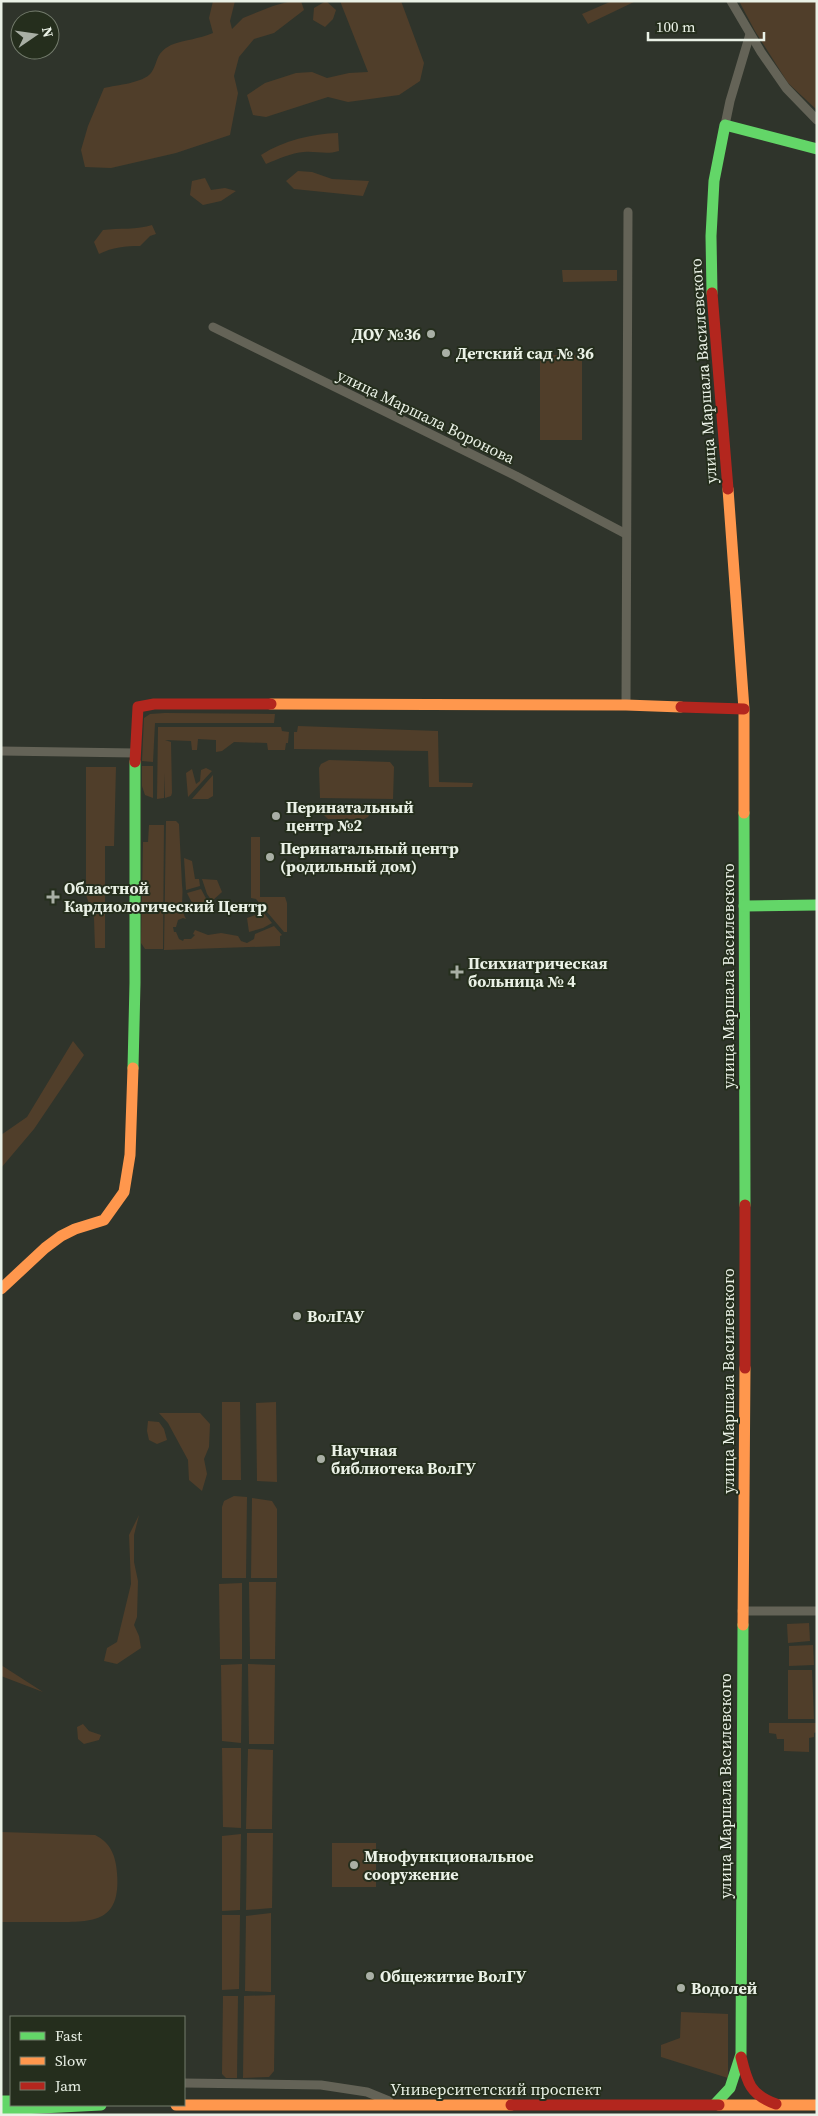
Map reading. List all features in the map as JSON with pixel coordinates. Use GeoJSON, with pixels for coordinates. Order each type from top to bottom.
{"type":"FeatureCollection","features":[{"type":"Feature","properties":{"kind":"main road"},"geometry":{"type":"LineString","coordinates":[[725,125],[817,149]]}},
{"type":"Feature","properties":{"kind":"main road","name":"улица Маршала Василевского"},"geometry":{"type":"LineString","coordinates":[[725,125],[714,181],[711,280],[724,425],[744,709],[745,1322],[741,2054],[747,2082],[753,2092],[768,2101],[782,2105]]}},
{"type":"Feature","properties":{"kind":"main road"},"geometry":{"type":"LineString","coordinates":[[1,1289],[61,1236],[75,1229],[104,1220],[124,1192],[130,1155],[135,983],[134,753],[138,707],[154,704],[626,706],[744,709]]}},
{"type":"Feature","properties":{"kind":"main road"},"geometry":{"type":"LineString","coordinates":[[744,906],[817,906]]}},
{"type":"Feature","properties":{"kind":"main road","name":"улица Маршала Василевского"},"geometry":{"type":"LineString","coordinates":[[716,2104],[733,2085],[741,2054]]}},
{"type":"Feature","properties":{"kind":"main road","name":"Университетский проспект"},"geometry":{"type":"LineString","coordinates":[[185,2105],[817,2105]]}},
{"type":"Feature","properties":{"kind":"main road"},"geometry":{"type":"LineString","coordinates":[[1,2110],[81,2106]]}},
{"type":"Feature","properties":{"kind":"street"},"geometry":{"type":"LineString","coordinates":[[731,1],[750,34],[786,88],[817,120]]}},
{"type":"Feature","properties":{"kind":"street","name":"улица Маршала Василевского"},"geometry":{"type":"LineString","coordinates":[[725,125],[730,100],[750,34]]}},
{"type":"Feature","properties":{"kind":"street"},"geometry":{"type":"LineString","coordinates":[[626,706],[628,212]]}},
{"type":"Feature","properties":{"kind":"street","name":"улица Маршала Воронова"},"geometry":{"type":"LineString","coordinates":[[213,327],[507,472],[626,534]]}},
{"type":"Feature","properties":{"kind":"street"},"geometry":{"type":"LineString","coordinates":[[1,751],[134,753]]}},
{"type":"Feature","properties":{"kind":"street"},"geometry":{"type":"LineString","coordinates":[[742,1611],[817,1611]]}},
{"type":"Feature","properties":{"kind":"street"},"geometry":{"type":"LineString","coordinates":[[185,2083],[321,2085],[367,2092],[400,2106]]}},
{"type":"Feature","properties":{"kind":"shaded area"},"geometry":{"type":"Polygon","coordinates":[[[213,1],[235,1],[230,21],[232,29],[243,18],[291,1],[301,1],[304,10],[274,33],[254,39],[239,57],[234,76],[238,93],[230,135],[176,153],[111,168],[85,167],[81,150],[88,126],[104,88],[142,79],[151,73],[159,55],[166,48],[176,43],[213,33],[209,18],[213,1]]]}},
{"type":"Feature","properties":{"kind":"shaded area"},"geometry":{"type":"Polygon","coordinates":[[[326,1],[336,10],[333,19],[325,27],[313,20],[314,8],[326,1]]]}},
{"type":"Feature","properties":{"kind":"shaded area"},"geometry":{"type":"Polygon","coordinates":[[[340,1],[401,1],[424,63],[420,81],[399,95],[348,102],[328,97],[266,117],[253,115],[247,95],[265,83],[296,73],[312,72],[327,78],[349,73],[368,72],[340,1]]]}},
{"type":"Feature","properties":{"kind":"shaded area"},"geometry":{"type":"Polygon","coordinates":[[[612,1],[636,1],[588,24],[582,14],[612,1]]]}},
{"type":"Feature","properties":{"kind":"shaded area"},"geometry":{"type":"Polygon","coordinates":[[[739,1],[817,1],[817,110],[788,83],[755,31],[739,1]]]}},
{"type":"Feature","properties":{"kind":"shaded area"},"geometry":{"type":"Polygon","coordinates":[[[338,133],[339,151],[330,153],[299,153],[266,164],[261,155],[279,145],[298,139],[338,133]]]}},
{"type":"Feature","properties":{"kind":"shaded area"},"geometry":{"type":"Polygon","coordinates":[[[298,171],[312,172],[332,179],[369,181],[363,196],[294,189],[286,181],[298,171]]]}},
{"type":"Feature","properties":{"kind":"shaded area"},"geometry":{"type":"Polygon","coordinates":[[[205,178],[211,190],[225,188],[236,191],[221,201],[203,205],[190,195],[192,181],[205,178]]]}},
{"type":"Feature","properties":{"kind":"shaded area"},"geometry":{"type":"Polygon","coordinates":[[[152,225],[156,234],[150,236],[140,246],[119,247],[99,254],[94,242],[103,230],[152,225]]]}},
{"type":"Feature","properties":{"kind":"shaded area"},"geometry":{"type":"Polygon","coordinates":[[[562,270],[617,270],[617,281],[563,282],[562,270]]]}},
{"type":"Feature","properties":{"kind":"shaded area"},"geometry":{"type":"Polygon","coordinates":[[[540,355],[582,355],[582,440],[540,440],[540,355]]]}},
{"type":"Feature","properties":{"kind":"shaded area"},"geometry":{"type":"Polygon","coordinates":[[[150,714],[275,714],[274,723],[155,723],[153,762],[142,761],[144,718],[150,714]]]}},
{"type":"Feature","properties":{"kind":"shaded area"},"geometry":{"type":"Polygon","coordinates":[[[298,726],[438,731],[439,782],[473,783],[472,787],[429,787],[428,751],[294,749],[294,732],[297,732],[298,726]]]}},
{"type":"Feature","properties":{"kind":"shaded area"},"geometry":{"type":"Polygon","coordinates":[[[158,727],[281,727],[282,731],[289,732],[285,750],[268,750],[267,743],[234,742],[222,751],[216,752],[216,740],[198,739],[197,750],[192,750],[191,741],[165,740],[171,742],[172,793],[171,796],[165,798],[164,773],[164,798],[157,799],[158,727]]]}},
{"type":"Feature","properties":{"kind":"shaded area"},"geometry":{"type":"Polygon","coordinates":[[[329,760],[390,762],[394,767],[393,799],[320,798],[319,768],[321,764],[329,760]]]}},
{"type":"Feature","properties":{"kind":"shaded area"},"geometry":{"type":"Polygon","coordinates":[[[142,766],[153,766],[153,798],[145,795],[142,786],[142,766]]]}},
{"type":"Feature","properties":{"kind":"shaded area"},"geometry":{"type":"Polygon","coordinates":[[[86,767],[116,767],[114,846],[105,846],[105,948],[95,948],[94,918],[86,895],[86,767]]]}},
{"type":"Feature","properties":{"kind":"shaded area"},"geometry":{"type":"Polygon","coordinates":[[[206,768],[212,771],[188,797],[186,773],[192,769],[196,784],[200,781],[201,770],[206,768]]]}},
{"type":"Feature","properties":{"kind":"shaded area"},"geometry":{"type":"Polygon","coordinates":[[[213,775],[213,796],[208,799],[192,799],[213,775]]]}},
{"type":"Feature","properties":{"kind":"shaded area"},"geometry":{"type":"Polygon","coordinates":[[[325,804],[395,804],[395,808],[389,813],[370,813],[364,819],[328,819],[323,814],[325,804]]]}},
{"type":"Feature","properties":{"kind":"shaded area"},"geometry":{"type":"Polygon","coordinates":[[[166,821],[176,821],[179,824],[182,906],[186,919],[178,920],[176,927],[173,927],[179,939],[183,941],[184,939],[191,939],[195,935],[193,934],[195,930],[208,935],[221,933],[238,936],[241,941],[247,943],[254,939],[255,934],[274,926],[282,935],[280,936],[280,946],[164,950],[166,821]]]}},
{"type":"Feature","properties":{"kind":"shaded area"},"geometry":{"type":"Polygon","coordinates":[[[149,825],[164,825],[163,949],[145,949],[141,943],[143,842],[148,842],[149,825]]]}},
{"type":"Feature","properties":{"kind":"shaded area"},"geometry":{"type":"Polygon","coordinates":[[[251,837],[260,837],[260,897],[285,897],[287,903],[287,932],[284,932],[256,899],[251,898],[251,837]]]}},
{"type":"Feature","properties":{"kind":"shaded area"},"geometry":{"type":"Polygon","coordinates":[[[184,858],[192,861],[195,879],[199,879],[200,886],[186,890],[184,858]]]}},
{"type":"Feature","properties":{"kind":"shaded area"},"geometry":{"type":"Polygon","coordinates":[[[202,879],[217,880],[222,892],[212,901],[207,894],[202,879]]]}},
{"type":"Feature","properties":{"kind":"shaded area"},"geometry":{"type":"Polygon","coordinates":[[[201,889],[209,904],[204,909],[195,909],[187,893],[201,889]]]}},
{"type":"Feature","properties":{"kind":"shaded area"},"geometry":{"type":"Polygon","coordinates":[[[263,912],[272,923],[249,932],[247,918],[263,912]]]}},
{"type":"Feature","properties":{"kind":"shaded area"},"geometry":{"type":"Polygon","coordinates":[[[73,1041],[84,1055],[34,1129],[1,1168],[1,1135],[27,1117],[73,1041]]]}},
{"type":"Feature","properties":{"kind":"shaded area"},"geometry":{"type":"Polygon","coordinates":[[[222,1402],[240,1402],[241,1480],[222,1480],[222,1402]]]}},
{"type":"Feature","properties":{"kind":"shaded area"},"geometry":{"type":"Polygon","coordinates":[[[276,1402],[277,1482],[257,1481],[256,1403],[276,1402]]]}},
{"type":"Feature","properties":{"kind":"shaded area"},"geometry":{"type":"Polygon","coordinates":[[[159,1413],[200,1413],[210,1424],[209,1447],[204,1459],[207,1474],[202,1491],[189,1480],[188,1460],[168,1423],[159,1413]]]}},
{"type":"Feature","properties":{"kind":"shaded area"},"geometry":{"type":"Polygon","coordinates":[[[148,1421],[159,1422],[164,1429],[167,1440],[157,1444],[149,1440],[147,1431],[148,1421]]]}},
{"type":"Feature","properties":{"kind":"shaded area"},"geometry":{"type":"Polygon","coordinates":[[[234,1496],[247,1497],[246,1578],[222,1578],[222,1507],[224,1501],[234,1496]]]}},
{"type":"Feature","properties":{"kind":"shaded area"},"geometry":{"type":"Polygon","coordinates":[[[252,1498],[272,1501],[277,1509],[277,1578],[251,1578],[252,1498]]]}},
{"type":"Feature","properties":{"kind":"shaded area"},"geometry":{"type":"Polygon","coordinates":[[[139,1515],[134,1535],[134,1562],[138,1581],[137,1617],[134,1625],[139,1636],[141,1648],[117,1664],[104,1661],[107,1648],[117,1642],[131,1584],[129,1535],[139,1515]]]}},
{"type":"Feature","properties":{"kind":"shaded area"},"geometry":{"type":"Polygon","coordinates":[[[249,1582],[276,1582],[275,1659],[250,1659],[249,1582]]]}},
{"type":"Feature","properties":{"kind":"shaded area"},"geometry":{"type":"Polygon","coordinates":[[[242,1583],[242,1659],[220,1659],[219,1584],[242,1583]]]}},
{"type":"Feature","properties":{"kind":"shaded area"},"geometry":{"type":"Polygon","coordinates":[[[809,1623],[810,1641],[788,1643],[787,1624],[809,1623]]]}},
{"type":"Feature","properties":{"kind":"shaded area"},"geometry":{"type":"Polygon","coordinates":[[[813,1645],[814,1665],[789,1666],[789,1646],[813,1645]]]}},
{"type":"Feature","properties":{"kind":"shaded area"},"geometry":{"type":"Polygon","coordinates":[[[242,1664],[241,1743],[222,1741],[221,1665],[242,1664]]]}},
{"type":"Feature","properties":{"kind":"shaded area"},"geometry":{"type":"Polygon","coordinates":[[[248,1664],[275,1665],[274,1744],[249,1744],[248,1664]]]}},
{"type":"Feature","properties":{"kind":"shaded area"},"geometry":{"type":"Polygon","coordinates":[[[1,1665],[43,1692],[1,1676],[1,1665]]]}},
{"type":"Feature","properties":{"kind":"shaded area"},"geometry":{"type":"Polygon","coordinates":[[[788,1670],[812,1670],[814,1719],[788,1719],[788,1670]]]}},
{"type":"Feature","properties":{"kind":"shaded area"},"geometry":{"type":"Polygon","coordinates":[[[769,1723],[817,1723],[817,1732],[814,1733],[814,1737],[809,1738],[809,1752],[784,1751],[784,1739],[777,1739],[776,1734],[769,1733],[769,1723]]]}},
{"type":"Feature","properties":{"kind":"shaded area"},"geometry":{"type":"Polygon","coordinates":[[[83,1724],[89,1731],[101,1735],[99,1740],[84,1744],[78,1739],[77,1727],[83,1724]]]}},
{"type":"Feature","properties":{"kind":"shaded area"},"geometry":{"type":"Polygon","coordinates":[[[222,1748],[241,1748],[241,1828],[223,1827],[222,1748]]]}},
{"type":"Feature","properties":{"kind":"shaded area"},"geometry":{"type":"Polygon","coordinates":[[[248,1749],[273,1750],[272,1829],[246,1829],[248,1749]]]}},
{"type":"Feature","properties":{"kind":"shaded area"},"geometry":{"type":"Polygon","coordinates":[[[1,1832],[95,1835],[105,1841],[114,1855],[117,1873],[117,1889],[109,1910],[102,1916],[82,1921],[1,1922],[1,1832]]]}},
{"type":"Feature","properties":{"kind":"shaded area"},"geometry":{"type":"Polygon","coordinates":[[[247,1833],[273,1833],[272,1908],[246,1910],[247,1833]]]}},
{"type":"Feature","properties":{"kind":"shaded area"},"geometry":{"type":"Polygon","coordinates":[[[241,1834],[240,1910],[222,1911],[222,1836],[241,1834]]]}},
{"type":"Feature","properties":{"kind":"shaded area","name":"Мнофункциональное сооружение"},"geometry":{"type":"Polygon","coordinates":[[[332,1843],[376,1843],[376,1887],[332,1887],[332,1843]]]}},
{"type":"Feature","properties":{"kind":"shaded area"},"geometry":{"type":"Polygon","coordinates":[[[271,1913],[271,1992],[245,1991],[246,1916],[271,1913]]]}},
{"type":"Feature","properties":{"kind":"shaded area"},"geometry":{"type":"Polygon","coordinates":[[[222,1915],[240,1915],[239,1989],[222,1990],[222,1915]]]}},
{"type":"Feature","properties":{"kind":"shaded area"},"geometry":{"type":"Polygon","coordinates":[[[275,1995],[274,2071],[269,2077],[243,2078],[244,1996],[275,1995]]]}},
{"type":"Feature","properties":{"kind":"shaded area"},"geometry":{"type":"Polygon","coordinates":[[[223,1996],[238,1996],[237,2078],[226,2078],[222,2074],[223,1996]]]}},
{"type":"Feature","properties":{"kind":"shaded area"},"geometry":{"type":"Polygon","coordinates":[[[681,2012],[728,2014],[728,2078],[661,2057],[661,2045],[680,2038],[681,2012]]]}},
{"type":"Feature","properties":{"kind":"traffic: fast"},"geometry":{"type":"LineString","coordinates":[[712,293],[711,236],[714,181],[725,125],[817,149]]}},
{"type":"Feature","properties":{"kind":"traffic: fast"},"geometry":{"type":"LineString","coordinates":[[133,1068],[135,762]]}},
{"type":"Feature","properties":{"kind":"traffic: fast"},"geometry":{"type":"LineString","coordinates":[[744,813],[745,1205]]}},
{"type":"Feature","properties":{"kind":"traffic: fast"},"geometry":{"type":"LineString","coordinates":[[744,906],[817,905]]}},
{"type":"Feature","properties":{"kind":"traffic: fast"},"geometry":{"type":"LineString","coordinates":[[715,2104],[730,2088],[741,2054],[743,1625]]}},
{"type":"Feature","properties":{"kind":"traffic: fast"},"geometry":{"type":"LineString","coordinates":[[1,2101],[10,2101]]}},
{"type":"Feature","properties":{"kind":"traffic: fast"},"geometry":{"type":"LineString","coordinates":[[1,2110],[81,2106]]}},
{"type":"Feature","properties":{"kind":"traffic: slow"},"geometry":{"type":"LineString","coordinates":[[728,489],[744,709],[744,813]]}},
{"type":"Feature","properties":{"kind":"traffic: slow"},"geometry":{"type":"LineString","coordinates":[[271,704],[626,705],[681,707]]}},
{"type":"Feature","properties":{"kind":"traffic: slow"},"geometry":{"type":"LineString","coordinates":[[1,1289],[45,1248],[61,1236],[75,1229],[104,1220],[124,1192],[130,1155],[133,1068]]}},
{"type":"Feature","properties":{"kind":"traffic: slow"},"geometry":{"type":"LineString","coordinates":[[743,1625],[745,1368]]}},
{"type":"Feature","properties":{"kind":"traffic: slow"},"geometry":{"type":"LineString","coordinates":[[185,2105],[511,2105]]}},
{"type":"Feature","properties":{"kind":"traffic: slow"},"geometry":{"type":"LineString","coordinates":[[719,2105],[817,2105]]}},
{"type":"Feature","properties":{"kind":"traffic: jam"},"geometry":{"type":"LineString","coordinates":[[712,293],[728,489]]}},
{"type":"Feature","properties":{"kind":"traffic: jam"},"geometry":{"type":"LineString","coordinates":[[135,762],[138,707],[154,704],[271,704]]}},
{"type":"Feature","properties":{"kind":"traffic: jam"},"geometry":{"type":"LineString","coordinates":[[681,707],[744,709]]}},
{"type":"Feature","properties":{"kind":"traffic: jam"},"geometry":{"type":"LineString","coordinates":[[745,1205],[745,1368]]}},
{"type":"Feature","properties":{"kind":"traffic: jam"},"geometry":{"type":"LineString","coordinates":[[741,2057],[745,2074],[755,2092],[776,2104]]}},
{"type":"Feature","properties":{"kind":"traffic: jam"},"geometry":{"type":"LineString","coordinates":[[511,2105],[719,2105]]}},
{"type":"Feature","properties":{"kind":"place","name":"ДОУ №36"},"geometry":{"type":"Point","coordinates":[431,334]}},
{"type":"Feature","properties":{"kind":"place","name":"Детский сад № 36"},"geometry":{"type":"Point","coordinates":[446,353]}},
{"type":"Feature","properties":{"kind":"place","name":"Перинатальный центр №2"},"geometry":{"type":"Point","coordinates":[276,816]}},
{"type":"Feature","properties":{"kind":"place","name":"Перинатальный центр (родильный дом)"},"geometry":{"type":"Point","coordinates":[270,857]}},
{"type":"Feature","properties":{"kind":"place","name":"Областной Кардиологический Центр"},"geometry":{"type":"Point","coordinates":[53,897]}},
{"type":"Feature","properties":{"kind":"place","name":"Психиатрическая больница № 4"},"geometry":{"type":"Point","coordinates":[457,972]}},
{"type":"Feature","properties":{"kind":"place","name":"ВолГАУ"},"geometry":{"type":"Point","coordinates":[297,1316]}},
{"type":"Feature","properties":{"kind":"place","name":"Научная библиотека ВолГУ"},"geometry":{"type":"Point","coordinates":[321,1459]}},
{"type":"Feature","properties":{"kind":"place","name":"Мнофункциональное сооружение"},"geometry":{"type":"Point","coordinates":[354,1865]}},
{"type":"Feature","properties":{"kind":"place","name":"Общежитие ВолГУ"},"geometry":{"type":"Point","coordinates":[370,1976]}},
{"type":"Feature","properties":{"kind":"place","name":"Водолей"},"geometry":{"type":"Point","coordinates":[681,1988]}}]}
